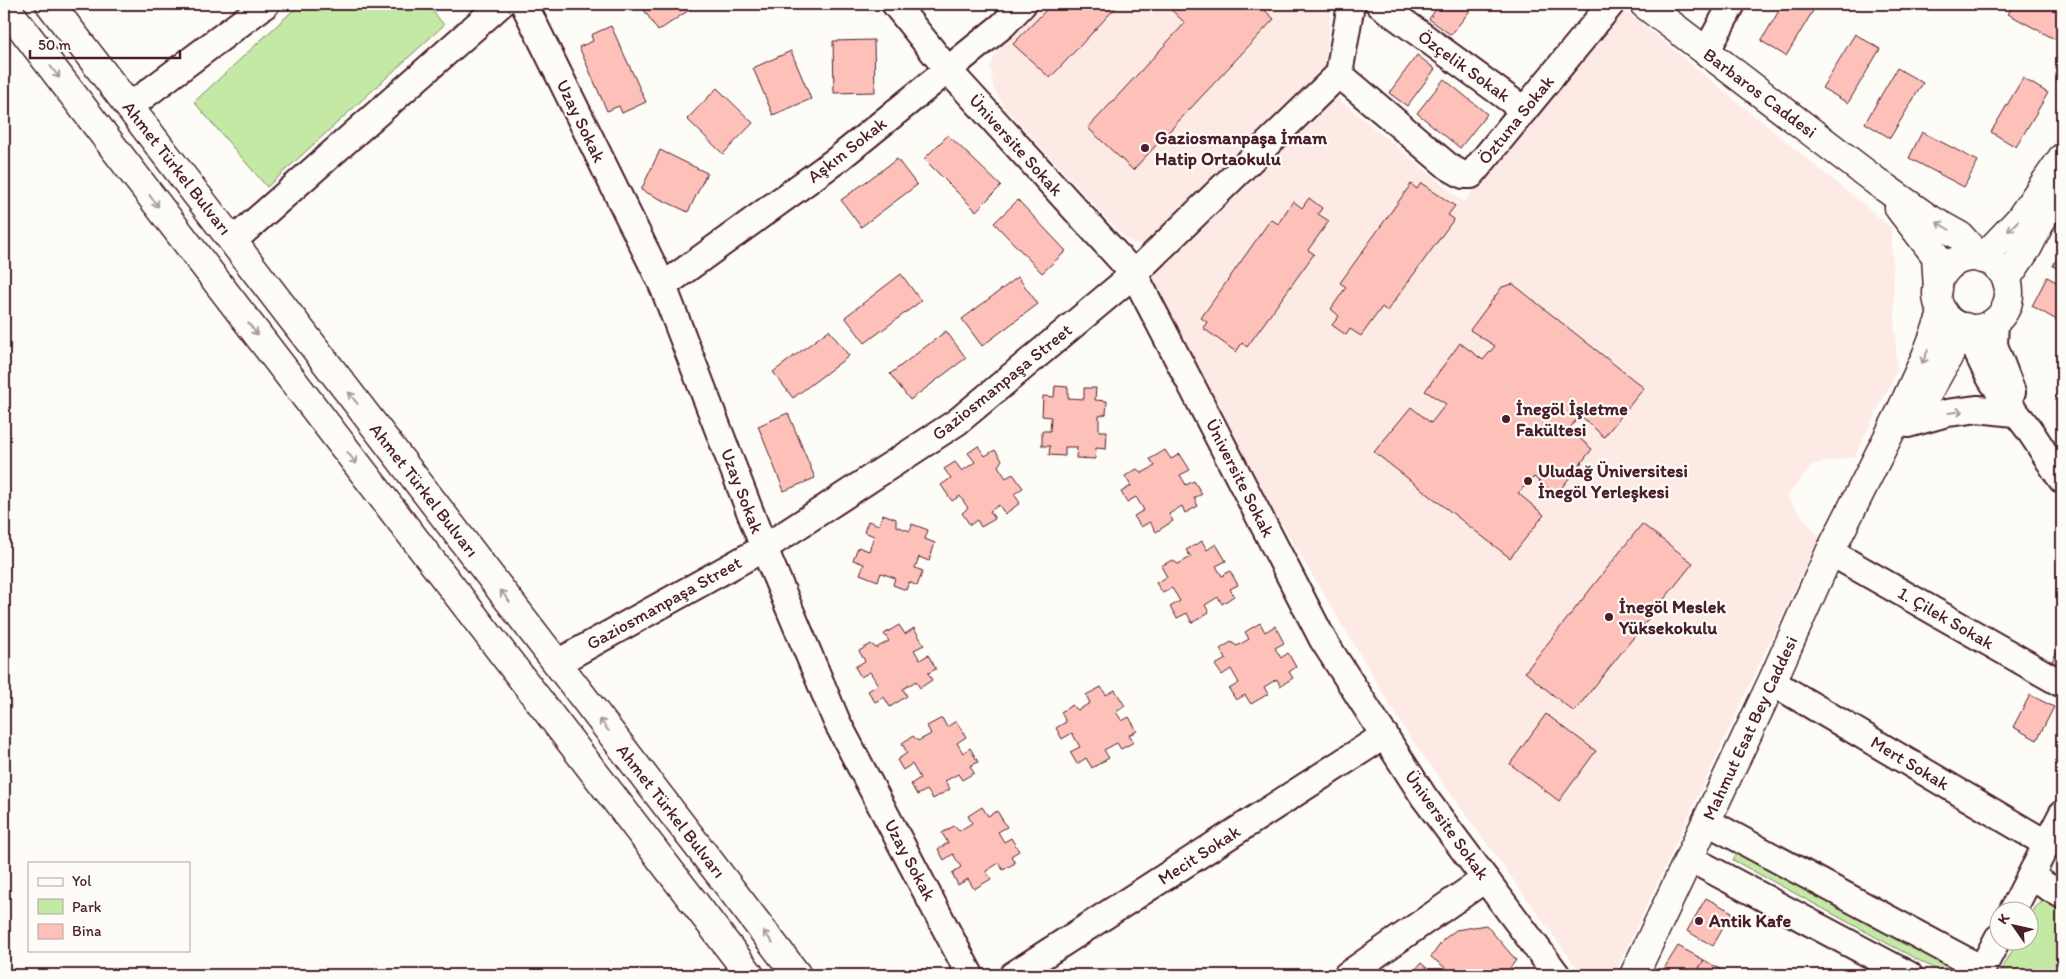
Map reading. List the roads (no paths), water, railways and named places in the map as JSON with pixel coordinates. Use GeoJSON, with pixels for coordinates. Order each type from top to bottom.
{"type":"FeatureCollection","features":[{"type":"Feature","properties":{"kind":"main road","name":"Ahmet Türkel Bulvarı"},"geometry":{"type":"LineString","coordinates":[[50,4],[797,975]]}},
{"type":"Feature","properties":{"kind":"main road","name":"Barbaros Caddesi"},"geometry":{"type":"LineString","coordinates":[[1644,4],[1877,182]]}},
{"type":"Feature","properties":{"kind":"main road"},"geometry":{"type":"LineString","coordinates":[[4,5],[750,975]]}},
{"type":"Feature","properties":{"kind":"main road"},"geometry":{"type":"LineString","coordinates":[[1981,258],[2019,220],[2062,158]]}},
{"type":"Feature","properties":{"kind":"main road"},"geometry":{"type":"LineString","coordinates":[[2006,279],[2028,247],[2062,179]]}},
{"type":"Feature","properties":{"kind":"main road"},"geometry":{"type":"LineString","coordinates":[[1877,182],[1928,218],[1960,236],[1981,258]]}},
{"type":"Feature","properties":{"kind":"main road"},"geometry":{"type":"LineString","coordinates":[[1866,481],[1922,364],[1940,300],[1941,278],[1947,268],[1968,257],[1991,261],[2000,269],[2006,279],[2009,291],[2008,302],[2003,312],[1995,321],[1978,328],[1967,328],[1950,320],[1940,300],[1936,256],[1877,182]]}},
{"type":"Feature","properties":{"kind":"main road"},"geometry":{"type":"LineString","coordinates":[[1866,481],[1920,408],[1967,328]]}},
{"type":"Feature","properties":{"kind":"main road","name":"Mahmut Esat Bey Caddesi"},"geometry":{"type":"LineString","coordinates":[[1634,975],[1772,682],[1830,552],[1866,481]]}},
{"type":"Feature","properties":{"kind":"street"},"geometry":{"type":"LineString","coordinates":[[129,107],[266,4]]}},
{"type":"Feature","properties":{"kind":"street"},"geometry":{"type":"LineString","coordinates":[[233,242],[500,4]]}},
{"type":"Feature","properties":{"kind":"street","name":"Uzay Sokak"},"geometry":{"type":"LineString","coordinates":[[524,4],[663,286],[764,548],[837,722],[970,975]]}},
{"type":"Feature","properties":{"kind":"street","name":"Üniversite Sokak"},"geometry":{"type":"LineString","coordinates":[[895,4],[947,69],[1134,274],[1324,640],[1424,797],[1557,975]]}},
{"type":"Feature","properties":{"kind":"street","name":"Aşkın Sokak"},"geometry":{"type":"LineString","coordinates":[[663,286],[838,159],[1003,25],[1023,4]]}},
{"type":"Feature","properties":{"kind":"street"},"geometry":{"type":"LineString","coordinates":[[1339,74],[1351,4]]}},
{"type":"Feature","properties":{"kind":"street","name":"Özçelik Sokak"},"geometry":{"type":"LineString","coordinates":[[1378,4],[1524,110]]}},
{"type":"Feature","properties":{"kind":"street","name":"Öztuna Sokak"},"geometry":{"type":"LineString","coordinates":[[1339,74],[1449,167],[1463,175],[1471,175],[1611,4]]}},
{"type":"Feature","properties":{"kind":"street"},"geometry":{"type":"LineString","coordinates":[[1706,52],[1732,4]]}},
{"type":"Feature","properties":{"kind":"street","name":"Gaziosmanpaşa Street"},"geometry":{"type":"LineString","coordinates":[[557,663],[764,548],[958,422],[1134,274],[1339,74]]}},
{"type":"Feature","properties":{"kind":"street"},"geometry":{"type":"LineString","coordinates":[[1995,321],[1994,345],[2019,418]]}},
{"type":"Feature","properties":{"kind":"street"},"geometry":{"type":"LineString","coordinates":[[1967,328],[1977,357],[2062,480]]}},
{"type":"Feature","properties":{"kind":"street"},"geometry":{"type":"LineString","coordinates":[[1908,424],[1947,413],[1978,409],[2019,418]]}},
{"type":"Feature","properties":{"kind":"street","name":"1. Çilek Sokak"},"geometry":{"type":"LineString","coordinates":[[1830,552],[2062,684]]}},
{"type":"Feature","properties":{"kind":"street","name":"Mert Sokak"},"geometry":{"type":"LineString","coordinates":[[1772,682],[2047,844]]}},
{"type":"Feature","properties":{"kind":"street","name":"Mecit Sokak"},"geometry":{"type":"LineString","coordinates":[[1013,975],[1385,735]]}},
{"type":"Feature","properties":{"kind":"street"},"geometry":{"type":"LineString","coordinates":[[2017,902],[2062,814]]}},
{"type":"Feature","properties":{"kind":"street"},"geometry":{"type":"LineString","coordinates":[[1706,821],[1981,972],[1991,952]]}},
{"type":"Feature","properties":{"kind":"street"},"geometry":{"type":"LineString","coordinates":[[1689,858],[1909,975]]}},
{"type":"Feature","properties":{"kind":"street"},"geometry":{"type":"LineString","coordinates":[[2031,877],[2062,895]]}},
{"type":"Feature","properties":{"kind":"street"},"geometry":{"type":"LineString","coordinates":[[1347,975],[1486,879]]}},
{"type":"Feature","properties":{"kind":"place","name":"Gaziosmanpaşa İmam Hatip Ortaokulu"},"geometry":{"type":"Point","coordinates":[1145,148]}},
{"type":"Feature","properties":{"kind":"place","name":"İnegöl İşletme Fakültesi"},"geometry":{"type":"Point","coordinates":[1506,419]}},
{"type":"Feature","properties":{"kind":"place","name":"Uludağ Üniversitesi İnegöl Yerleşkesi"},"geometry":{"type":"Point","coordinates":[1528,481]}},
{"type":"Feature","properties":{"kind":"place","name":"İnegöl Meslek Yüksekokulu"},"geometry":{"type":"Point","coordinates":[1609,617]}},
{"type":"Feature","properties":{"kind":"place","name":"Antik Kafe"},"geometry":{"type":"Point","coordinates":[1699,921]}}]}
